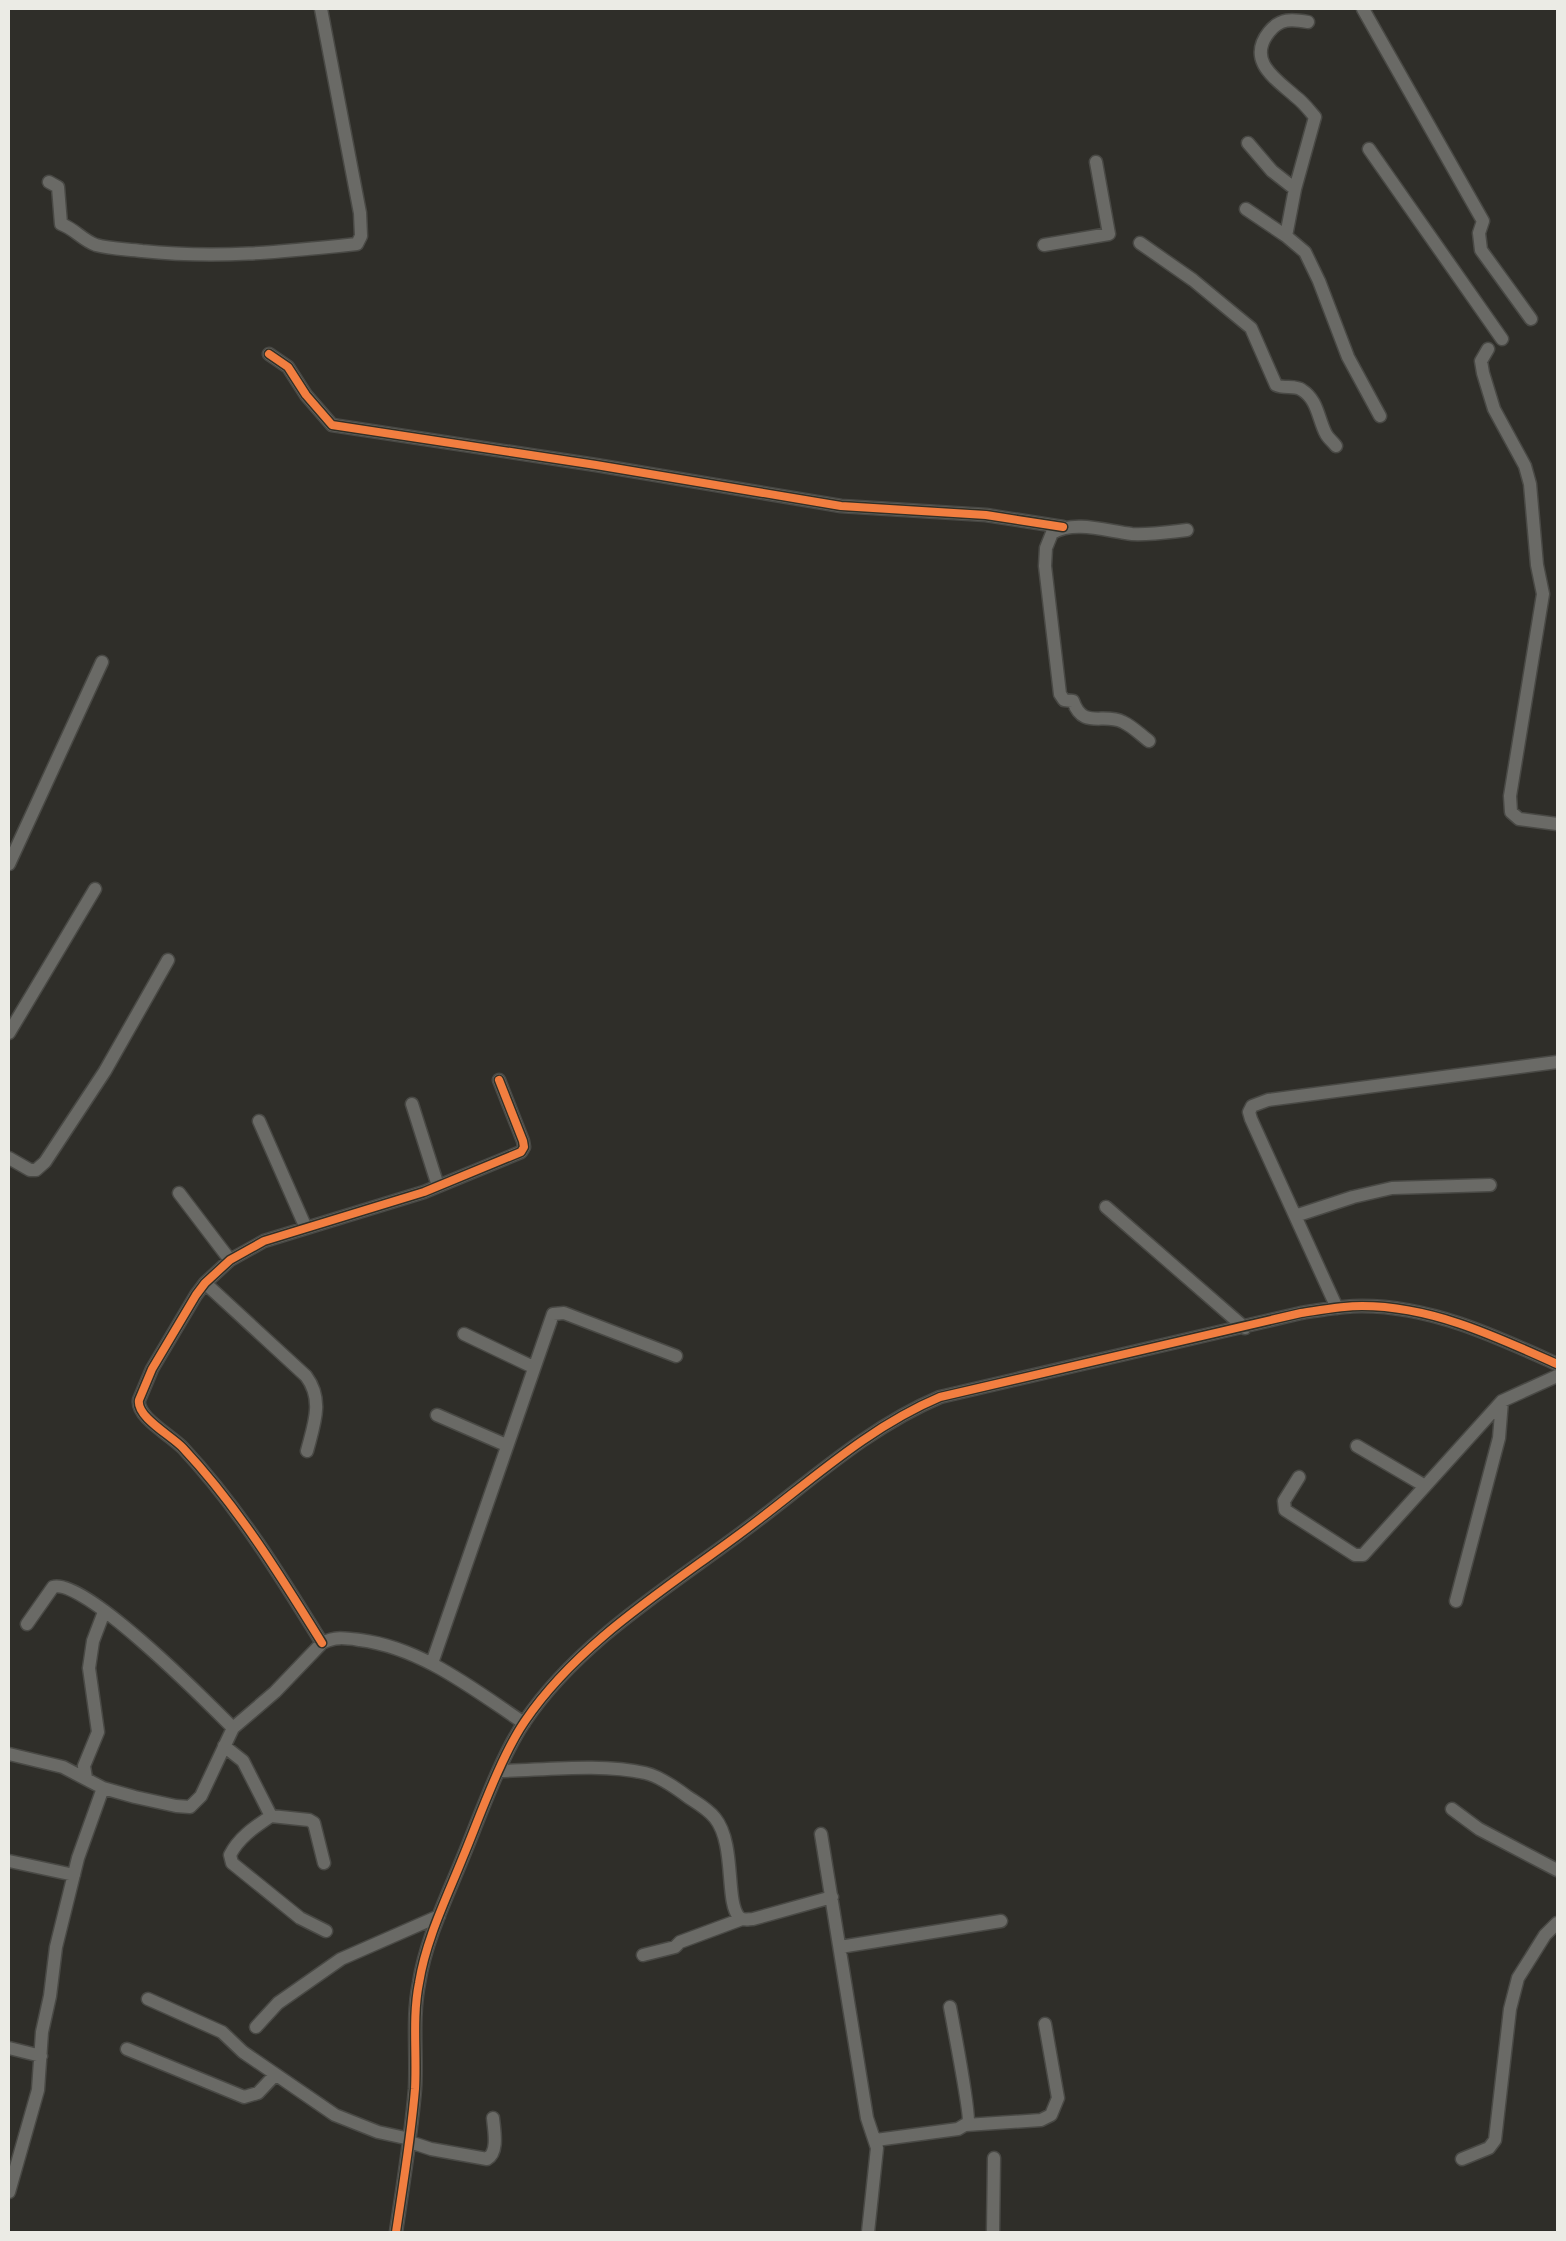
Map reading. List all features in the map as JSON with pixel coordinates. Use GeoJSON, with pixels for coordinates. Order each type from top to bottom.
{"type":"FeatureCollection","features":[{"type":"Feature","properties":{"kind":"street"},"geometry":{"type":"LineString","coordinates":[[49,182],[58,187],[61,224],[73,230],[79,237],[98,245],[184,255],[249,255],[357,244],[361,236],[360,214],[321,9]]}},
{"type":"Feature","properties":{"kind":"street"},"geometry":{"type":"LineString","coordinates":[[1363,9],[1483,221],[1479,233],[1481,250],[1532,319]]}},
{"type":"Feature","properties":{"kind":"street"},"geometry":{"type":"LineString","coordinates":[[1286,236],[1295,189],[1315,117],[1299,98],[1272,77],[1262,61],[1260,50],[1264,39],[1278,22],[1292,20],[1308,22]]}},
{"type":"Feature","properties":{"kind":"street"},"geometry":{"type":"LineString","coordinates":[[1248,143],[1272,171],[1295,189]]}},
{"type":"Feature","properties":{"kind":"street"},"geometry":{"type":"LineString","coordinates":[[1369,149],[1502,339]]}},
{"type":"Feature","properties":{"kind":"street"},"geometry":{"type":"LineString","coordinates":[[1044,245],[1109,234],[1096,162]]}},
{"type":"Feature","properties":{"kind":"street"},"geometry":{"type":"LineString","coordinates":[[1246,209],[1286,236],[1305,252],[1348,357],[1380,416]]}},
{"type":"Feature","properties":{"kind":"street"},"geometry":{"type":"LineString","coordinates":[[1140,243],[1193,280],[1251,328],[1276,385],[1281,388],[1300,388],[1308,394],[1319,412],[1326,434],[1336,446]]}},
{"type":"Feature","properties":{"kind":"street"},"geometry":{"type":"LineString","coordinates":[[1488,349],[1482,361],[1482,373],[1494,409],[1525,466],[1530,484],[1537,566],[1543,594],[1513,777],[1511,812],[1519,818],[1557,824]]}},
{"type":"Feature","properties":{"kind":"street"},"geometry":{"type":"LineString","coordinates":[[269,354],[288,366],[306,395],[332,425],[596,465],[841,506],[986,515],[1063,527],[1132,534],[1187,530]]}},
{"type":"Feature","properties":{"kind":"street"},"geometry":{"type":"LineString","coordinates":[[1063,527],[1052,533],[1046,548],[1045,566],[1060,694],[1064,700],[1073,701],[1077,712],[1085,718],[1122,721],[1149,741]]}},
{"type":"Feature","properties":{"kind":"street"},"geometry":{"type":"LineString","coordinates":[[9,864],[102,662]]}},
{"type":"Feature","properties":{"kind":"street"},"geometry":{"type":"LineString","coordinates":[[9,1033],[95,889]]}},
{"type":"Feature","properties":{"kind":"street"},"geometry":{"type":"LineString","coordinates":[[9,1158],[30,1170],[36,1170],[45,1162],[105,1071],[168,960]]}},
{"type":"Feature","properties":{"kind":"street"},"geometry":{"type":"LineString","coordinates":[[1337,1308],[1251,1119],[1249,1112],[1256,1103],[1557,1062]]}},
{"type":"Feature","properties":{"kind":"street"},"geometry":{"type":"LineString","coordinates":[[322,1643],[246,1525],[172,1436],[146,1417],[138,1404],[142,1390],[152,1369],[205,1283],[230,1260],[264,1241],[438,1186],[516,1155],[523,1150],[523,1141],[499,1080]]}},
{"type":"Feature","properties":{"kind":"street"},"geometry":{"type":"LineString","coordinates":[[412,1104],[438,1186]]}},
{"type":"Feature","properties":{"kind":"street"},"geometry":{"type":"LineString","coordinates":[[258,1121],[306,1228]]}},
{"type":"Feature","properties":{"kind":"street"},"geometry":{"type":"LineString","coordinates":[[1295,1216],[1353,1197],[1392,1188],[1490,1185]]}},
{"type":"Feature","properties":{"kind":"street"},"geometry":{"type":"LineString","coordinates":[[178,1193],[230,1260]]}},
{"type":"Feature","properties":{"kind":"street"},"geometry":{"type":"LineString","coordinates":[[1106,1207],[1245,1328]]}},
{"type":"Feature","properties":{"kind":"street"},"geometry":{"type":"LineString","coordinates":[[205,1283],[306,1376],[314,1386],[318,1402],[307,1451]]}},
{"type":"Feature","properties":{"kind":"street"},"geometry":{"type":"LineString","coordinates":[[396,2232],[410,2141],[415,2087],[414,2025],[419,1982],[439,1916],[500,1772],[524,1723],[555,1682],[586,1651],[669,1585],[798,1488],[903,1415],[940,1398],[972,1388],[1301,1314],[1337,1308],[1381,1307],[1426,1313],[1458,1323],[1557,1364]]}},
{"type":"Feature","properties":{"kind":"street"},"geometry":{"type":"LineString","coordinates":[[432,1663],[551,1316],[556,1312],[564,1313],[676,1356]]}},
{"type":"Feature","properties":{"kind":"street"},"geometry":{"type":"LineString","coordinates":[[464,1334],[533,1367]]}},
{"type":"Feature","properties":{"kind":"street"},"geometry":{"type":"LineString","coordinates":[[1298,1477],[1284,1501],[1283,1508],[1356,1556],[1363,1555],[1502,1401],[1557,1376]]}},
{"type":"Feature","properties":{"kind":"street"},"geometry":{"type":"LineString","coordinates":[[1456,1601],[1499,1438],[1502,1401]]}},
{"type":"Feature","properties":{"kind":"street"},"geometry":{"type":"LineString","coordinates":[[436,1415],[506,1445]]}},
{"type":"Feature","properties":{"kind":"street"},"geometry":{"type":"LineString","coordinates":[[1357,1446],[1425,1486]]}},
{"type":"Feature","properties":{"kind":"street"},"geometry":{"type":"LineString","coordinates":[[27,1624],[49,1592],[58,1586],[67,1586],[104,1612],[188,1682],[233,1728]]}},
{"type":"Feature","properties":{"kind":"street"},"geometry":{"type":"LineString","coordinates":[[86,1778],[84,1766],[98,1732],[89,1668],[93,1641],[104,1612]]}},
{"type":"Feature","properties":{"kind":"street"},"geometry":{"type":"LineString","coordinates":[[9,1754],[63,1766],[103,1788],[163,1804],[190,1807],[202,1796],[233,1728],[275,1692],[322,1643],[330,1639],[341,1638],[365,1641],[394,1648],[432,1663],[524,1723]]}},
{"type":"Feature","properties":{"kind":"street"},"geometry":{"type":"LineString","coordinates":[[224,1746],[244,1761],[271,1816]]}},
{"type":"Feature","properties":{"kind":"street"},"geometry":{"type":"LineString","coordinates":[[500,1772],[616,1769],[647,1773],[677,1789],[715,1818],[723,1834],[730,1858],[732,1900],[738,1916],[742,1919]]}},
{"type":"Feature","properties":{"kind":"street"},"geometry":{"type":"LineString","coordinates":[[9,2192],[38,2090],[42,2032],[50,1996],[56,1947],[74,1875],[103,1788]]}},
{"type":"Feature","properties":{"kind":"street"},"geometry":{"type":"LineString","coordinates":[[1452,1810],[1479,1829],[1557,1870]]}},
{"type":"Feature","properties":{"kind":"street"},"geometry":{"type":"LineString","coordinates":[[324,1863],[314,1823],[309,1820],[271,1816],[245,1834],[233,1848],[230,1855],[232,1863],[300,1918],[326,1932]]}},
{"type":"Feature","properties":{"kind":"street"},"geometry":{"type":"LineString","coordinates":[[821,1834],[868,2118],[877,2148],[868,2232]]}},
{"type":"Feature","properties":{"kind":"street"},"geometry":{"type":"LineString","coordinates":[[9,1861],[74,1875]]}},
{"type":"Feature","properties":{"kind":"street"},"geometry":{"type":"LineString","coordinates":[[644,1954],[675,1947],[680,1942],[742,1919],[753,1919],[832,1897]]}},
{"type":"Feature","properties":{"kind":"street"},"geometry":{"type":"LineString","coordinates":[[256,2027],[278,2003],[341,1959],[439,1916]]}},
{"type":"Feature","properties":{"kind":"street"},"geometry":{"type":"LineString","coordinates":[[840,1947],[1001,1921]]}},
{"type":"Feature","properties":{"kind":"street"},"geometry":{"type":"LineString","coordinates":[[1462,2160],[1489,2148],[1495,2140],[1510,2009],[1518,1978],[1545,1936],[1557,1923]]}},
{"type":"Feature","properties":{"kind":"street"},"geometry":{"type":"LineString","coordinates":[[148,1999],[222,2032],[243,2052],[275,2075],[347,2121],[431,2149],[489,2159],[494,2147],[493,2118]]}},
{"type":"Feature","properties":{"kind":"street"},"geometry":{"type":"LineString","coordinates":[[950,2007],[969,2109],[970,2120],[966,2125]]}},
{"type":"Feature","properties":{"kind":"street"},"geometry":{"type":"LineString","coordinates":[[876,2140],[958,2129],[966,2125],[1041,2120],[1051,2115],[1058,2098],[1045,2024]]}},
{"type":"Feature","properties":{"kind":"street"},"geometry":{"type":"LineString","coordinates":[[9,2048],[40,2056]]}},
{"type":"Feature","properties":{"kind":"street"},"geometry":{"type":"LineString","coordinates":[[127,2049],[244,2097],[258,2093],[275,2075]]}},
{"type":"Feature","properties":{"kind":"street"},"geometry":{"type":"LineString","coordinates":[[993,2232],[994,2158]]}},
{"type":"Feature","properties":{"kind":"cycle path"},"geometry":{"type":"LineString","coordinates":[[269,354],[288,367],[306,395],[332,425],[596,465],[841,506],[986,515],[1063,527]]}},
{"type":"Feature","properties":{"kind":"cycle path"},"geometry":{"type":"LineString","coordinates":[[322,1643],[274,1567],[222,1494],[183,1448],[143,1413],[139,1400],[152,1369],[196,1295],[205,1283],[230,1260],[264,1241],[424,1192],[521,1152],[524,1147],[523,1141],[499,1080]]}},
{"type":"Feature","properties":{"kind":"cycle path"},"geometry":{"type":"LineString","coordinates":[[396,2232],[407,2161],[415,2089],[416,2009],[422,1967],[444,1903],[491,1787],[516,1735],[546,1693],[596,1643],[623,1620],[762,1518],[835,1460],[886,1425],[940,1397],[1301,1313],[1331,1308],[1388,1307],[1438,1317],[1486,1333],[1557,1364]]}}]}
